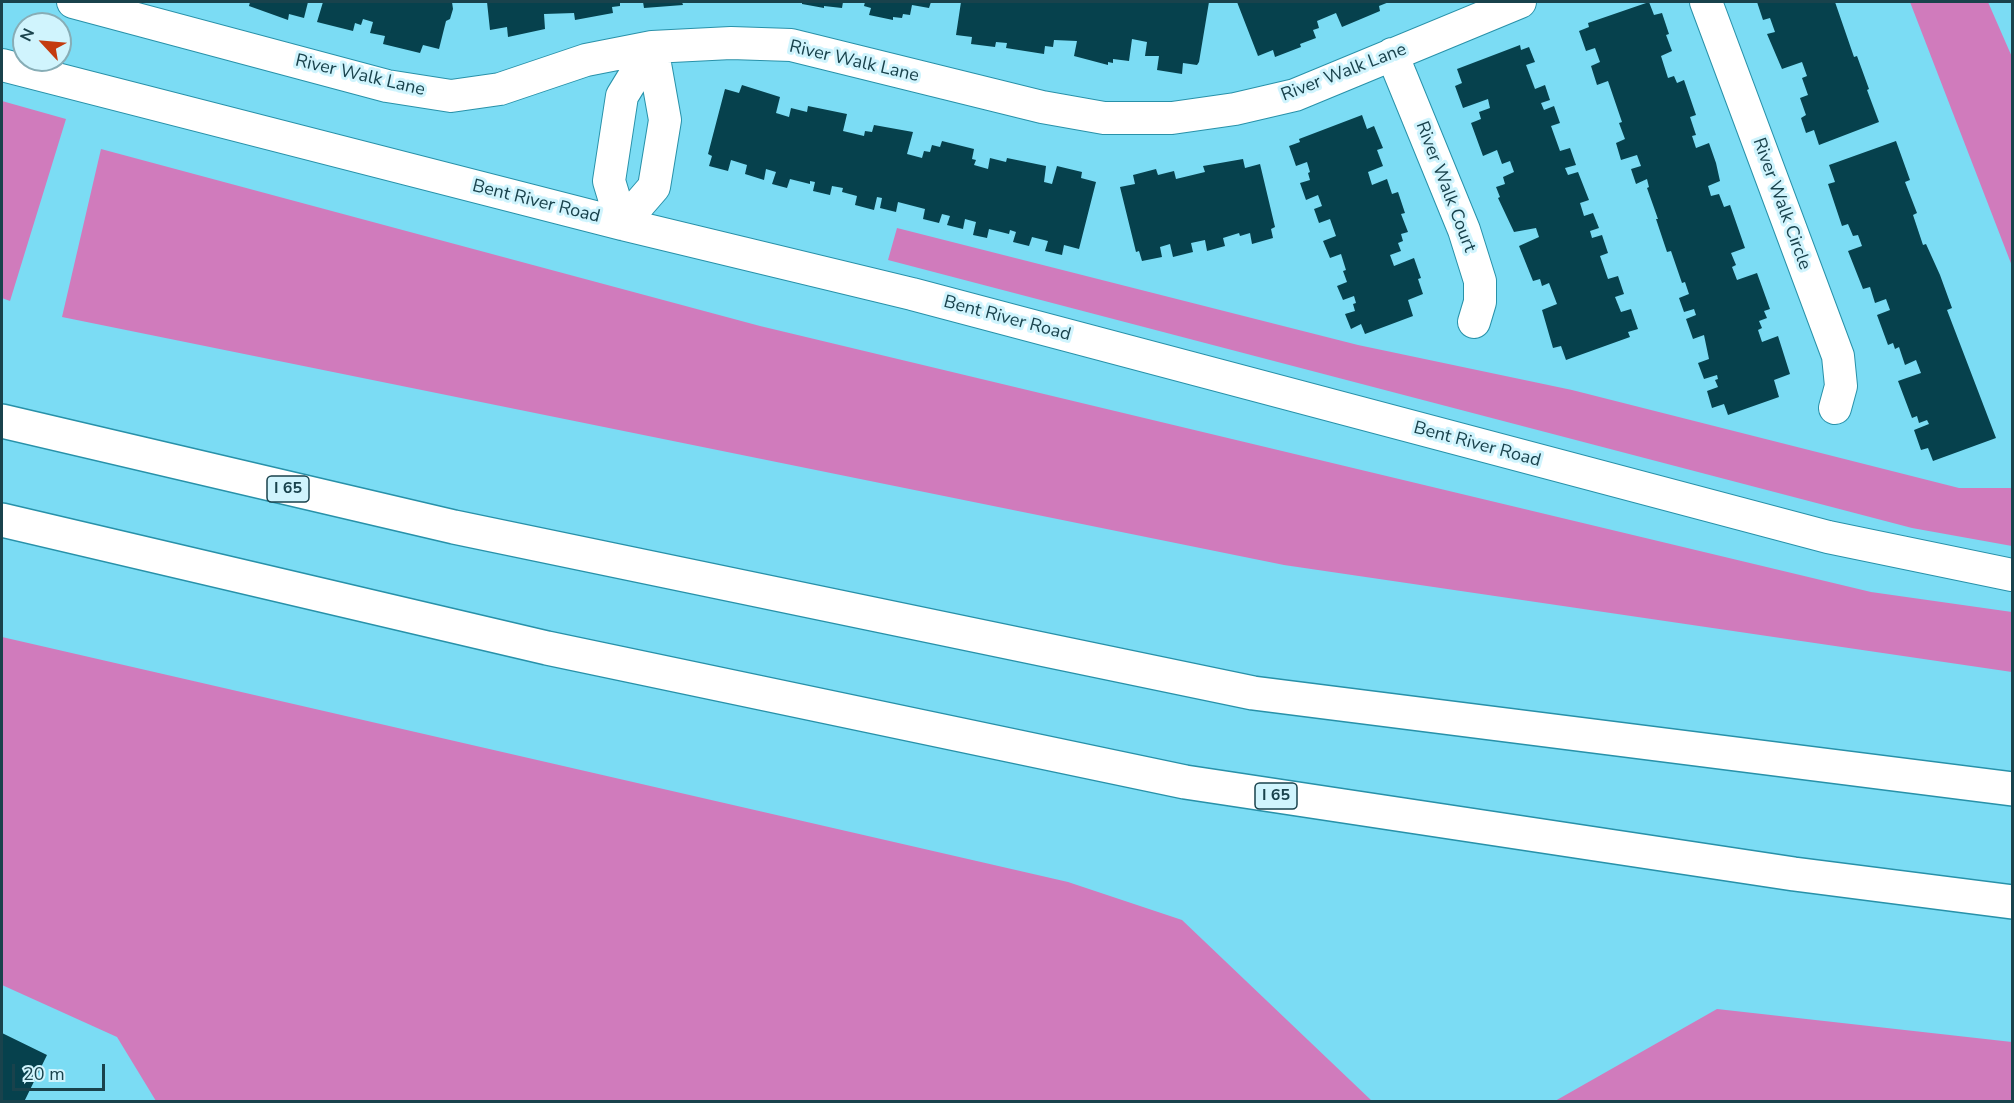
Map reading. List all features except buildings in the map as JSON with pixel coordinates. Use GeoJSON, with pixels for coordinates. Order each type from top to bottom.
{"type":"FeatureCollection","features":[{"type":"Feature","properties":{"kind":"highway","name":"I 65"},"geometry":{"type":"LineString","coordinates":[[2,422],[453,527],[1253,693],[2013,789]]}},
{"type":"Feature","properties":{"kind":"highway","name":"I 65"},"geometry":{"type":"LineString","coordinates":[[2,520],[547,648],[1185,782],[1782,872],[2013,902]]}},
{"type":"Feature","properties":{"kind":"street","name":"River Walk Lane"},"geometry":{"type":"LineString","coordinates":[[73,2],[387,86],[452,96],[500,88],[586,60],[652,47],[731,43],[791,45],[1042,107],[1104,118],[1172,118],[1235,109],[1294,95],[1520,2]]}},
{"type":"Feature","properties":{"kind":"street","name":"River Walk Circle"},"geometry":{"type":"LineString","coordinates":[[1706,2],[1838,356],[1841,386],[1835,408]]}},
{"type":"Feature","properties":{"kind":"street"},"geometry":{"type":"LineString","coordinates":[[622,224],[609,181],[622,96],[652,47]]}},
{"type":"Feature","properties":{"kind":"street"},"geometry":{"type":"LineString","coordinates":[[622,224],[654,187],[656,176],[665,120],[652,47]]}},
{"type":"Feature","properties":{"kind":"street","name":"River Walk Court"},"geometry":{"type":"LineString","coordinates":[[1392,54],[1464,230],[1480,281],[1480,302],[1474,322]]}},
{"type":"Feature","properties":{"kind":"street","name":"Bent River Road"},"geometry":{"type":"LineString","coordinates":[[2,65],[622,224],[912,294],[1828,537],[2013,575]]}},
{"type":"Feature","properties":{"kind":"shaded area"},"geometry":{"type":"Polygon","coordinates":[[[1910,2],[1988,2],[2012,57],[2012,266],[1910,2]]]}},
{"type":"Feature","properties":{"kind":"shaded area"},"geometry":{"type":"Polygon","coordinates":[[[2,101],[66,119],[10,301],[2,298],[2,101]]]}},
{"type":"Feature","properties":{"kind":"shaded area"},"geometry":{"type":"Polygon","coordinates":[[[101,149],[760,326],[1871,592],[2012,612],[2012,672],[1284,565],[62,317],[101,149]]]}},
{"type":"Feature","properties":{"kind":"shaded area"},"geometry":{"type":"Polygon","coordinates":[[[897,228],[1358,345],[1572,390],[1959,488],[2012,488],[2012,546],[1912,528],[888,260],[897,228]]]}},
{"type":"Feature","properties":{"kind":"shaded area"},"geometry":{"type":"Polygon","coordinates":[[[2,637],[1068,882],[1182,920],[1372,1101],[156,1101],[117,1037],[2,985],[2,637]]]}},
{"type":"Feature","properties":{"kind":"shaded area"},"geometry":{"type":"Polygon","coordinates":[[[1717,1009],[2012,1042],[2012,1101],[1555,1101],[1717,1009]]]}}]}
